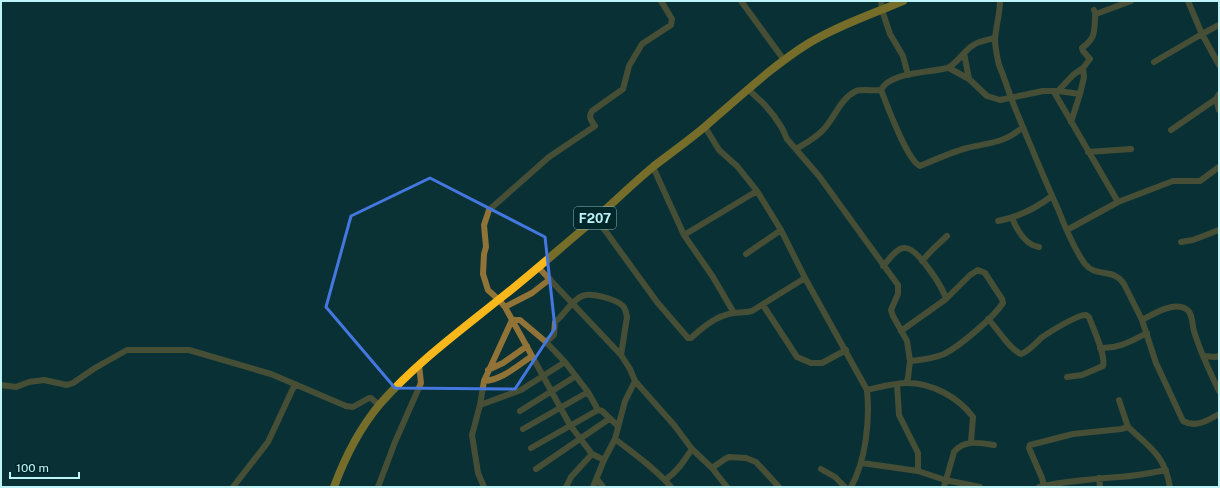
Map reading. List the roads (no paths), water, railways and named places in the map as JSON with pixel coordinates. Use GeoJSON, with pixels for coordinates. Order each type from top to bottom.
{"type":"FeatureCollection","features":[{"type":"Feature","properties":{"kind":"main road","name":"F207"},"geometry":{"type":"LineString","coordinates":[[334,487],[348,451],[364,425],[379,405],[398,384],[419,365],[596,218],[653,167],[705,127],[784,60],[810,43],[839,27],[903,1]]}},
{"type":"Feature","properties":{"kind":"street"},"geometry":{"type":"LineString","coordinates":[[604,460],[592,454],[570,426],[561,407],[512,320],[499,300],[488,290],[482,274],[486,247],[484,225],[489,210],[549,157],[594,126],[590,118],[590,114],[623,89],[630,66],[642,44],[671,25],[672,18],[661,1]]}},
{"type":"Feature","properties":{"kind":"street"},"geometry":{"type":"LineString","coordinates":[[741,1],[784,60]]}},
{"type":"Feature","properties":{"kind":"street"},"geometry":{"type":"LineString","coordinates":[[881,1],[882,10],[890,34],[903,56],[908,75]]}},
{"type":"Feature","properties":{"kind":"street"},"geometry":{"type":"LineString","coordinates":[[1000,1],[995,38],[999,65],[1011,98],[1052,196],[1084,263],[1089,268],[1098,272],[1115,275],[1121,278],[1142,320],[1156,363],[1174,405],[1183,421],[1194,425],[1219,414]]}},
{"type":"Feature","properties":{"kind":"street"},"geometry":{"type":"LineString","coordinates":[[1056,91],[1083,68],[1090,59],[1082,48],[1090,42],[1095,28],[1095,12],[1131,1]]}},
{"type":"Feature","properties":{"kind":"street"},"geometry":{"type":"LineString","coordinates":[[1188,1],[1202,34],[1219,65]]}},
{"type":"Feature","properties":{"kind":"street"},"geometry":{"type":"LineString","coordinates":[[1154,62],[1202,34],[1219,26]]}},
{"type":"Feature","properties":{"kind":"street"},"geometry":{"type":"LineString","coordinates":[[995,38],[972,45],[949,68],[908,75],[890,81],[883,85],[881,90],[902,141],[916,164],[920,166],[966,148],[1003,140],[1013,135],[1023,127]]}},
{"type":"Feature","properties":{"kind":"street"},"geometry":{"type":"LineString","coordinates":[[964,53],[969,78]]}},
{"type":"Feature","properties":{"kind":"street"},"geometry":{"type":"LineString","coordinates":[[949,68],[969,78],[987,96],[1000,100],[1043,91],[1080,94]]}},
{"type":"Feature","properties":{"kind":"street"},"geometry":{"type":"LineString","coordinates":[[1071,122],[1084,77],[1083,68]]}},
{"type":"Feature","properties":{"kind":"street"},"geometry":{"type":"LineString","coordinates":[[748,90],[764,104],[774,116],[787,139],[819,176],[898,285],[898,294],[891,310],[907,341],[910,361],[906,383]]}},
{"type":"Feature","properties":{"kind":"street"},"geometry":{"type":"LineString","coordinates":[[796,149],[813,140],[825,129],[842,102],[852,94],[858,90],[881,90]]}},
{"type":"Feature","properties":{"kind":"street"},"geometry":{"type":"LineString","coordinates":[[1056,91],[1071,122],[1118,202]]}},
{"type":"Feature","properties":{"kind":"street"},"geometry":{"type":"LineString","coordinates":[[1171,130],[1217,96],[1219,110]]}},
{"type":"Feature","properties":{"kind":"street"},"geometry":{"type":"LineString","coordinates":[[705,127],[719,150],[737,166],[756,191],[781,230],[805,278],[867,390],[869,408],[862,463],[851,487]]}},
{"type":"Feature","properties":{"kind":"street"},"geometry":{"type":"LineString","coordinates":[[1088,152],[1131,148]]}},
{"type":"Feature","properties":{"kind":"street"},"geometry":{"type":"LineString","coordinates":[[653,167],[684,235],[713,277],[734,313]]}},
{"type":"Feature","properties":{"kind":"street"},"geometry":{"type":"LineString","coordinates":[[1067,230],[1118,202],[1173,180],[1200,181],[1219,167]]}},
{"type":"Feature","properties":{"kind":"street"},"geometry":{"type":"LineString","coordinates":[[684,235],[756,191]]}},
{"type":"Feature","properties":{"kind":"street"},"geometry":{"type":"LineString","coordinates":[[998,221],[1012,218],[1039,206],[1052,196]]}},
{"type":"Feature","properties":{"kind":"street"},"geometry":{"type":"LineString","coordinates":[[596,218],[657,302],[688,338],[691,338],[707,323],[734,313],[746,313],[763,305],[805,278]]}},
{"type":"Feature","properties":{"kind":"street"},"geometry":{"type":"LineString","coordinates":[[1012,218],[1016,228],[1028,243],[1039,247]]}},
{"type":"Feature","properties":{"kind":"street"},"geometry":{"type":"LineString","coordinates":[[746,254],[781,230]]}},
{"type":"Feature","properties":{"kind":"street"},"geometry":{"type":"LineString","coordinates":[[1181,242],[1193,240],[1219,230]]}},
{"type":"Feature","properties":{"kind":"street"},"geometry":{"type":"LineString","coordinates":[[922,262],[932,249],[947,236]]}},
{"type":"Feature","properties":{"kind":"street"},"geometry":{"type":"LineString","coordinates":[[883,266],[899,249],[907,248],[914,252],[939,284],[946,299]]}},
{"type":"Feature","properties":{"kind":"street"},"geometry":{"type":"LineString","coordinates":[[538,267],[621,355],[630,369],[635,381],[674,425],[692,450],[712,468],[727,487]]}},
{"type":"Feature","properties":{"kind":"street"},"geometry":{"type":"LineString","coordinates":[[901,331],[946,299],[970,275],[978,270],[982,270],[996,287],[1002,299],[1003,303],[988,319],[960,343],[944,354],[928,359],[910,361]]}},
{"type":"Feature","properties":{"kind":"street"},"geometry":{"type":"LineString","coordinates":[[504,307],[532,293],[550,279]]}},
{"type":"Feature","properties":{"kind":"street"},"geometry":{"type":"LineString","coordinates":[[546,342],[554,335],[555,322],[560,318],[571,303],[582,296],[587,295],[609,298],[622,305],[626,311],[627,317],[621,355]]}},
{"type":"Feature","properties":{"kind":"street"},"geometry":{"type":"LineString","coordinates":[[763,305],[797,357],[810,363],[822,364],[846,350]]}},
{"type":"Feature","properties":{"kind":"street"},"geometry":{"type":"LineString","coordinates":[[1142,320],[1169,307],[1181,307],[1187,309],[1191,316],[1194,332],[1219,391]]}},
{"type":"Feature","properties":{"kind":"street"},"geometry":{"type":"LineString","coordinates":[[988,319],[1013,349],[1021,354],[1026,352],[1042,337],[1079,316],[1086,315],[1089,317],[1100,348],[1104,362],[1103,366],[1082,375],[1067,377]]}},
{"type":"Feature","properties":{"kind":"street"},"geometry":{"type":"LineString","coordinates":[[512,320],[520,320],[546,342],[576,376],[588,392],[598,410],[602,411],[618,426]]}},
{"type":"Feature","properties":{"kind":"street"},"geometry":{"type":"LineString","coordinates":[[484,487],[478,473],[472,435],[480,405],[484,381],[512,320]]}},
{"type":"Feature","properties":{"kind":"street"},"geometry":{"type":"LineString","coordinates":[[1100,348],[1110,348],[1124,345],[1147,333]]}},
{"type":"Feature","properties":{"kind":"street"},"geometry":{"type":"LineString","coordinates":[[488,370],[503,363],[526,346]]}},
{"type":"Feature","properties":{"kind":"street"},"geometry":{"type":"LineString","coordinates":[[1,385],[16,387],[29,382],[44,380],[67,385],[73,383],[121,352],[133,350],[189,350],[271,374],[346,406],[353,407],[369,398],[372,398],[379,405]]}},
{"type":"Feature","properties":{"kind":"street"},"geometry":{"type":"LineString","coordinates":[[484,381],[490,381],[505,375],[532,356]]}},
{"type":"Feature","properties":{"kind":"street"},"geometry":{"type":"LineString","coordinates":[[1204,356],[1218,359]]}},
{"type":"Feature","properties":{"kind":"street"},"geometry":{"type":"LineString","coordinates":[[480,405],[521,390],[565,362]]}},
{"type":"Feature","properties":{"kind":"street"},"geometry":{"type":"LineString","coordinates":[[378,487],[395,442],[421,383],[419,365]]}},
{"type":"Feature","properties":{"kind":"street"},"geometry":{"type":"LineString","coordinates":[[520,411],[576,376]]}},
{"type":"Feature","properties":{"kind":"street"},"geometry":{"type":"LineString","coordinates":[[593,487],[615,438],[625,401],[635,381]]}},
{"type":"Feature","properties":{"kind":"street"},"geometry":{"type":"LineString","coordinates":[[867,390],[906,383],[923,385],[951,396],[963,405],[972,417],[971,442]]}},
{"type":"Feature","properties":{"kind":"street"},"geometry":{"type":"LineString","coordinates":[[233,487],[268,442],[295,384]]}},
{"type":"Feature","properties":{"kind":"street"},"geometry":{"type":"LineString","coordinates":[[897,384],[899,415],[918,453],[918,471]]}},
{"type":"Feature","properties":{"kind":"street"},"geometry":{"type":"LineString","coordinates":[[523,429],[588,392]]}},
{"type":"Feature","properties":{"kind":"street"},"geometry":{"type":"LineString","coordinates":[[1119,400],[1128,427],[1161,459],[1166,470],[1170,487]]}},
{"type":"Feature","properties":{"kind":"street"},"geometry":{"type":"LineString","coordinates":[[531,448],[598,410]]}},
{"type":"Feature","properties":{"kind":"street"},"geometry":{"type":"LineString","coordinates":[[536,469],[609,419]]}},
{"type":"Feature","properties":{"kind":"street"},"geometry":{"type":"LineString","coordinates":[[1128,427],[1121,430],[1073,434],[1030,445],[1029,448],[1042,478],[1041,486],[1099,478],[1121,477],[1166,470]]}},
{"type":"Feature","properties":{"kind":"street"},"geometry":{"type":"LineString","coordinates":[[615,438],[665,480],[671,487]]}},
{"type":"Feature","properties":{"kind":"street"},"geometry":{"type":"LineString","coordinates":[[944,487],[954,452],[957,448],[971,442],[994,445]]}},
{"type":"Feature","properties":{"kind":"street"},"geometry":{"type":"LineString","coordinates":[[665,480],[673,475],[692,450]]}},
{"type":"Feature","properties":{"kind":"street"},"geometry":{"type":"LineString","coordinates":[[566,487],[571,477],[592,454]]}},
{"type":"Feature","properties":{"kind":"street"},"geometry":{"type":"LineString","coordinates":[[712,468],[725,458],[746,458],[756,462],[779,487]]}},
{"type":"Feature","properties":{"kind":"street"},"geometry":{"type":"LineString","coordinates":[[862,463],[918,471],[946,480],[980,487]]}},
{"type":"Feature","properties":{"kind":"street"},"geometry":{"type":"LineString","coordinates":[[821,469],[835,477],[845,487]]}},
{"type":"Feature","properties":{"kind":"street"},"geometry":{"type":"LineString","coordinates":[[1099,478],[1100,487]]}},
{"type":"Feature","properties":{"kind":"street"},"geometry":{"type":"LineString","coordinates":[[597,479],[603,487]]}}]}
